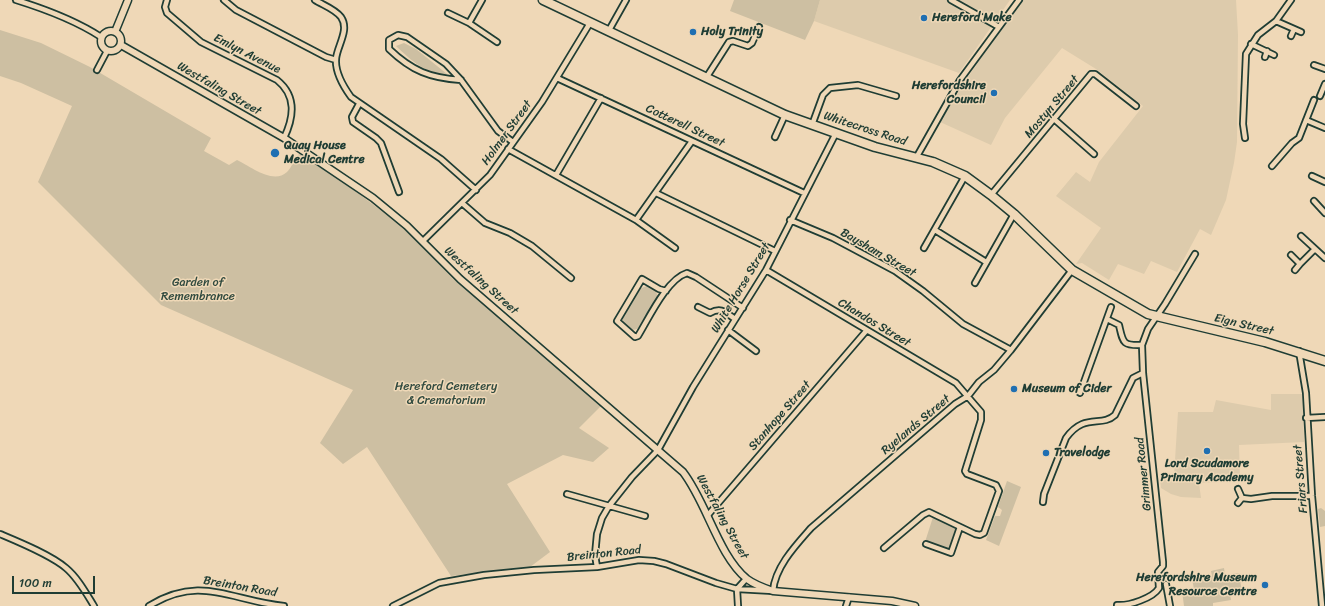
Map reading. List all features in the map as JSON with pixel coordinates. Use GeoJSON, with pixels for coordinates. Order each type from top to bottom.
{"type":"FeatureCollection","features":[{"type":"Feature","properties":{"kind":"highway","name":"Whitecross Road"},"geometry":{"type":"LineString","coordinates":[[547,1],[608,32],[785,115],[875,147],[933,162],[966,176],[1014,214],[1072,270],[1139,309],[1156,316]]}},
{"type":"Feature","properties":{"kind":"highway","name":"Eign Street"},"geometry":{"type":"LineString","coordinates":[[1156,316],[1298,351],[1325,361]]}},
{"type":"Feature","properties":{"kind":"street"},"geometry":{"type":"LineString","coordinates":[[16,0],[58,15],[101,36]]}},
{"type":"Feature","properties":{"kind":"street"},"geometry":{"type":"LineString","coordinates":[[115,32],[128,0]]}},
{"type":"Feature","properties":{"kind":"street","name":"Emlyn Avenue"},"geometry":{"type":"LineString","coordinates":[[167,0],[165,7],[167,13],[201,42],[277,80],[282,84],[290,95],[293,107],[292,118],[284,138]]}},
{"type":"Feature","properties":{"kind":"street"},"geometry":{"type":"LineString","coordinates":[[224,0],[236,10],[326,57],[336,60]]}},
{"type":"Feature","properties":{"kind":"street"},"geometry":{"type":"LineString","coordinates":[[314,0],[331,9],[342,19],[344,27],[343,35],[336,60],[339,76],[344,89],[359,104],[441,159],[476,190]]}},
{"type":"Feature","properties":{"kind":"street"},"geometry":{"type":"LineString","coordinates":[[469,23],[482,0]]}},
{"type":"Feature","properties":{"kind":"street"},"geometry":{"type":"LineString","coordinates":[[608,32],[626,0]]}},
{"type":"Feature","properties":{"kind":"street"},"geometry":{"type":"LineString","coordinates":[[951,0],[999,27]]}},
{"type":"Feature","properties":{"kind":"street"},"geometry":{"type":"LineString","coordinates":[[916,158],[960,80],[1018,0]]}},
{"type":"Feature","properties":{"kind":"street"},"geometry":{"type":"LineString","coordinates":[[1245,138],[1243,124],[1244,65],[1246,54],[1258,35],[1276,21],[1291,0]]}},
{"type":"Feature","properties":{"kind":"street"},"geometry":{"type":"LineString","coordinates":[[448,13],[469,23],[497,42]]}},
{"type":"Feature","properties":{"kind":"street"},"geometry":{"type":"LineString","coordinates":[[1276,21],[1301,32]]}},
{"type":"Feature","properties":{"kind":"street","name":"Holmer Street"},"geometry":{"type":"LineString","coordinates":[[424,241],[490,175],[542,102],[590,23]]}},
{"type":"Feature","properties":{"kind":"street"},"geometry":{"type":"LineString","coordinates":[[706,78],[728,42],[733,41],[748,46],[752,43],[759,27]]}},
{"type":"Feature","properties":{"kind":"street"},"geometry":{"type":"LineString","coordinates":[[1291,36],[1294,29]]}},
{"type":"Feature","properties":{"kind":"street"},"geometry":{"type":"LineString","coordinates":[[101,36],[106,32],[115,32],[120,37],[121,45],[116,50],[107,51]]}},
{"type":"Feature","properties":{"kind":"street"},"geometry":{"type":"LineString","coordinates":[[461,80],[435,78],[414,69],[389,49],[389,40],[398,35],[407,37],[446,64],[461,80],[498,132],[513,142]]}},
{"type":"Feature","properties":{"kind":"street"},"geometry":{"type":"LineString","coordinates":[[101,36],[101,45],[107,51]]}},
{"type":"Feature","properties":{"kind":"street"},"geometry":{"type":"LineString","coordinates":[[1251,44],[1274,55]]}},
{"type":"Feature","properties":{"kind":"street","name":"Westfaling Street"},"geometry":{"type":"LineString","coordinates":[[121,45],[284,138],[373,198],[424,241],[460,279],[683,472],[691,482],[726,551],[746,579],[757,586],[772,591]]}},
{"type":"Feature","properties":{"kind":"street"},"geometry":{"type":"LineString","coordinates":[[96,70],[107,51]]}},
{"type":"Feature","properties":{"kind":"street"},"geometry":{"type":"LineString","coordinates":[[1265,57],[1267,51]]}},
{"type":"Feature","properties":{"kind":"street"},"geometry":{"type":"LineString","coordinates":[[1314,65],[1325,69]]}},
{"type":"Feature","properties":{"kind":"street","name":"Mostyn Street"},"geometry":{"type":"LineString","coordinates":[[991,195],[1093,74],[1136,106]]}},
{"type":"Feature","properties":{"kind":"street","name":"Cotterell Street"},"geometry":{"type":"LineString","coordinates":[[557,78],[804,193]]}},
{"type":"Feature","properties":{"kind":"street"},"geometry":{"type":"LineString","coordinates":[[1320,96],[1325,84]]}},
{"type":"Feature","properties":{"kind":"street"},"geometry":{"type":"LineString","coordinates":[[812,125],[824,95],[830,88],[858,85],[896,96]]}},
{"type":"Feature","properties":{"kind":"street"},"geometry":{"type":"LineString","coordinates":[[556,175],[601,98]]}},
{"type":"Feature","properties":{"kind":"street"},"geometry":{"type":"LineString","coordinates":[[1272,166],[1292,143],[1299,138],[1314,100]]}},
{"type":"Feature","properties":{"kind":"street"},"geometry":{"type":"LineString","coordinates":[[359,104],[352,117],[353,122],[381,143],[399,192]]}},
{"type":"Feature","properties":{"kind":"street"},"geometry":{"type":"LineString","coordinates":[[776,137],[785,115]]}},
{"type":"Feature","properties":{"kind":"street"},"geometry":{"type":"LineString","coordinates":[[1054,119],[1094,154]]}},
{"type":"Feature","properties":{"kind":"street"},"geometry":{"type":"LineString","coordinates":[[1306,120],[1325,128]]}},
{"type":"Feature","properties":{"kind":"street","name":"White Horse Street"},"geometry":{"type":"LineString","coordinates":[[597,567],[595,555],[597,534],[602,518],[609,506],[632,477],[658,450],[693,387],[766,270],[790,220],[836,133]]}},
{"type":"Feature","properties":{"kind":"street"},"geometry":{"type":"LineString","coordinates":[[636,220],[692,141]]}},
{"type":"Feature","properties":{"kind":"street"},"geometry":{"type":"LineString","coordinates":[[508,149],[636,220],[675,248]]}},
{"type":"Feature","properties":{"kind":"street"},"geometry":{"type":"LineString","coordinates":[[924,248],[966,176]]}},
{"type":"Feature","properties":{"kind":"street"},"geometry":{"type":"LineString","coordinates":[[1312,176],[1325,182]]}},
{"type":"Feature","properties":{"kind":"street"},"geometry":{"type":"LineString","coordinates":[[656,193],[775,251]]}},
{"type":"Feature","properties":{"kind":"street"},"geometry":{"type":"LineString","coordinates":[[1314,201],[1325,213]]}},
{"type":"Feature","properties":{"kind":"street"},"geometry":{"type":"LineString","coordinates":[[462,203],[485,223],[510,233],[532,246],[571,278]]}},
{"type":"Feature","properties":{"kind":"street"},"geometry":{"type":"LineString","coordinates":[[974,283],[1014,214]]}},
{"type":"Feature","properties":{"kind":"street","name":"Baysham Street"},"geometry":{"type":"LineString","coordinates":[[790,220],[833,238],[895,271],[923,291],[963,324],[1011,350]]}},
{"type":"Feature","properties":{"kind":"street"},"geometry":{"type":"LineString","coordinates":[[935,230],[986,262]]}},
{"type":"Feature","properties":{"kind":"street"},"geometry":{"type":"LineString","coordinates":[[1301,236],[1325,258]]}},
{"type":"Feature","properties":{"kind":"street"},"geometry":{"type":"LineString","coordinates":[[1295,270],[1314,249]]}},
{"type":"Feature","properties":{"kind":"street","name":"Grimmer Road"},"geometry":{"type":"LineString","coordinates":[[1118,605],[1124,605],[1157,592],[1160,583],[1158,572],[1163,566],[1163,562],[1143,373],[1142,345],[1148,329],[1195,254]]}},
{"type":"Feature","properties":{"kind":"street"},"geometry":{"type":"LineString","coordinates":[[1291,255],[1300,264]]}},
{"type":"Feature","properties":{"kind":"street","name":"Chandos Street"},"geometry":{"type":"LineString","coordinates":[[766,270],[956,383],[968,396],[982,416],[965,471],[967,474],[996,485],[999,491],[984,533],[980,535],[975,534],[960,527]]}},
{"type":"Feature","properties":{"kind":"street","name":"Ryelands Street"},"geometry":{"type":"LineString","coordinates":[[772,591],[774,581],[778,573],[796,545],[811,528],[954,404],[968,396],[979,382],[994,370],[1011,350],[1072,270]]}},
{"type":"Feature","properties":{"kind":"street"},"geometry":{"type":"LineString","coordinates":[[666,291],[659,289],[642,279],[617,321],[637,337],[666,291],[677,278],[687,273],[696,277],[743,308]]}},
{"type":"Feature","properties":{"kind":"street"},"geometry":{"type":"LineString","coordinates":[[698,307],[710,313],[717,309],[721,309],[735,319]]}},
{"type":"Feature","properties":{"kind":"street"},"geometry":{"type":"LineString","coordinates":[[1080,393],[1111,307]]}},
{"type":"Feature","properties":{"kind":"street"},"geometry":{"type":"LineString","coordinates":[[1107,318],[1119,325],[1121,338],[1124,342],[1133,346],[1142,345]]}},
{"type":"Feature","properties":{"kind":"street"},"geometry":{"type":"LineString","coordinates":[[728,330],[756,351]]}},
{"type":"Feature","properties":{"kind":"street","name":"Stanhope Street"},"geometry":{"type":"LineString","coordinates":[[708,515],[868,330]]}},
{"type":"Feature","properties":{"kind":"street","name":"Friars Street"},"geometry":{"type":"LineString","coordinates":[[1298,351],[1304,377],[1312,496],[1322,606]]}},
{"type":"Feature","properties":{"kind":"street"},"geometry":{"type":"LineString","coordinates":[[1043,502],[1044,494],[1066,438],[1070,432],[1084,422],[1112,418],[1115,415],[1132,378],[1143,373]]}},
{"type":"Feature","properties":{"kind":"street"},"geometry":{"type":"LineString","coordinates":[[1306,418],[1325,417]]}},
{"type":"Feature","properties":{"kind":"street"},"geometry":{"type":"LineString","coordinates":[[1238,489],[1242,498]]}},
{"type":"Feature","properties":{"kind":"street"},"geometry":{"type":"LineString","coordinates":[[567,494],[646,516]]}},
{"type":"Feature","properties":{"kind":"street"},"geometry":{"type":"LineString","coordinates":[[1242,498],[1251,499],[1272,496],[1312,496]]}},
{"type":"Feature","properties":{"kind":"street"},"geometry":{"type":"LineString","coordinates":[[1238,503],[1242,498]]}},
{"type":"Feature","properties":{"kind":"street"},"geometry":{"type":"LineString","coordinates":[[884,548],[926,513],[933,513],[960,527],[950,553],[926,544]]}},
{"type":"Feature","properties":{"kind":"street"},"geometry":{"type":"LineString","coordinates":[[0,534],[28,546],[66,568],[82,586],[94,606]]}},
{"type":"Feature","properties":{"kind":"street","name":"Breinton Road"},"geometry":{"type":"LineString","coordinates":[[393,606],[439,583],[484,575],[534,570],[597,567],[639,560],[654,561],[737,589],[892,601],[914,606]]}},
{"type":"Feature","properties":{"kind":"street"},"geometry":{"type":"LineString","coordinates":[[738,606],[737,589],[746,579]]}},
{"type":"Feature","properties":{"kind":"street"},"geometry":{"type":"LineString","coordinates":[[1166,584],[1170,606]]}},
{"type":"Feature","properties":{"kind":"street","name":"Breinton Road"},"geometry":{"type":"LineString","coordinates":[[149,606],[168,596],[196,590],[216,591],[284,606]]}},
{"type":"Feature","properties":{"kind":"street"},"geometry":{"type":"LineString","coordinates":[[846,606],[849,597]]}},
{"type":"Feature","properties":{"kind":"shaded area"},"geometry":{"type":"Polygon","coordinates":[[[820,0],[1010,0],[959,73],[814,21],[820,0]]]}},
{"type":"Feature","properties":{"kind":"shaded area"},"geometry":{"type":"Polygon","coordinates":[[[1020,0],[1236,0],[1238,35],[1237,142],[1226,200],[1211,235],[1200,229],[1177,272],[1151,261],[1144,274],[1118,264],[1109,280],[1082,263],[1076,264],[1101,228],[1056,196],[1076,172],[1090,182],[1099,162],[1143,106],[1096,69],[1062,48],[1005,118],[991,145],[940,122],[964,83],[1020,0]]]}},
{"type":"Feature","properties":{"kind":"shaded area","name":"Lord Scudamore Primary Academy"},"geometry":{"type":"Polygon","coordinates":[[[1271,394],[1303,394],[1304,442],[1239,445],[1240,481],[1199,483],[1201,498],[1181,497],[1171,494],[1161,488],[1160,478],[1174,476],[1178,412],[1213,412],[1216,400],[1271,410],[1271,394]]]}},
{"type":"Feature","properties":{"kind":"green space"},"geometry":{"type":"Polygon","coordinates":[[[734,0],[820,0],[814,21],[805,40],[730,11],[734,0]]]}},
{"type":"Feature","properties":{"kind":"green space","name":"Hereford Cemetery & Crematorium"},"geometry":{"type":"Polygon","coordinates":[[[0,30],[41,43],[90,67],[211,138],[204,151],[229,165],[237,160],[262,173],[275,176],[287,172],[299,154],[343,182],[383,212],[413,237],[453,279],[485,304],[602,405],[579,428],[609,448],[593,462],[563,455],[507,484],[550,552],[530,567],[451,576],[367,447],[343,464],[320,443],[353,390],[161,305],[38,182],[72,106],[21,83],[0,76],[0,30]]]}},
{"type":"Feature","properties":{"kind":"green space"},"geometry":{"type":"Polygon","coordinates":[[[404,43],[416,49],[447,74],[431,71],[413,61],[396,46],[404,43]]]}},
{"type":"Feature","properties":{"kind":"green space"},"geometry":{"type":"Polygon","coordinates":[[[649,285],[655,288],[658,298],[644,323],[635,330],[629,329],[623,324],[623,315],[637,290],[649,285]]]}},
{"type":"Feature","properties":{"kind":"green space"},"geometry":{"type":"Polygon","coordinates":[[[1007,481],[1021,487],[999,546],[986,540],[995,516],[1000,516],[1002,510],[998,507],[1007,481]]]}},
{"type":"Feature","properties":{"kind":"green space"},"geometry":{"type":"Polygon","coordinates":[[[1321,508],[1325,511],[1325,526],[1320,527],[1318,509],[1321,508]]]}},
{"type":"Feature","properties":{"kind":"green space"},"geometry":{"type":"Polygon","coordinates":[[[933,517],[955,526],[956,528],[950,547],[947,549],[925,542],[933,517]]]}},
{"type":"Feature","properties":{"kind":"green space"},"geometry":{"type":"Polygon","coordinates":[[[1224,568],[1225,575],[1239,573],[1242,592],[1230,594],[1231,600],[1213,603],[1213,606],[1184,606],[1182,591],[1194,589],[1192,579],[1212,576],[1211,571],[1224,568]]]}},
{"type":"Feature","properties":{"kind":"place","name":"Hereford Make"},"geometry":{"type":"Point","coordinates":[924,18]}},
{"type":"Feature","properties":{"kind":"place","name":"Holy Trinity"},"geometry":{"type":"Point","coordinates":[693,32]}},
{"type":"Feature","properties":{"kind":"place","name":"Herefordshire Council"},"geometry":{"type":"Point","coordinates":[994,93]}},
{"type":"Feature","properties":{"kind":"place","name":"Quay House Medical Centre"},"geometry":{"type":"Point","coordinates":[275,153]}},
{"type":"Feature","properties":{"kind":"place","name":"Museum of Cider"},"geometry":{"type":"Point","coordinates":[1014,389]}},
{"type":"Feature","properties":{"kind":"place","name":"Lord Scudamore Primary Academy"},"geometry":{"type":"Point","coordinates":[1207,451]}},
{"type":"Feature","properties":{"kind":"place","name":"Travelodge"},"geometry":{"type":"Point","coordinates":[1046,453]}},
{"type":"Feature","properties":{"kind":"place","name":"Herefordshire Museum Resource Centre"},"geometry":{"type":"Point","coordinates":[1265,585]}},
{"type":"Feature","properties":{"kind":"park label","name":"Garden of Remembrance"},"geometry":{"type":"Point","coordinates":[198,290]}}]}
